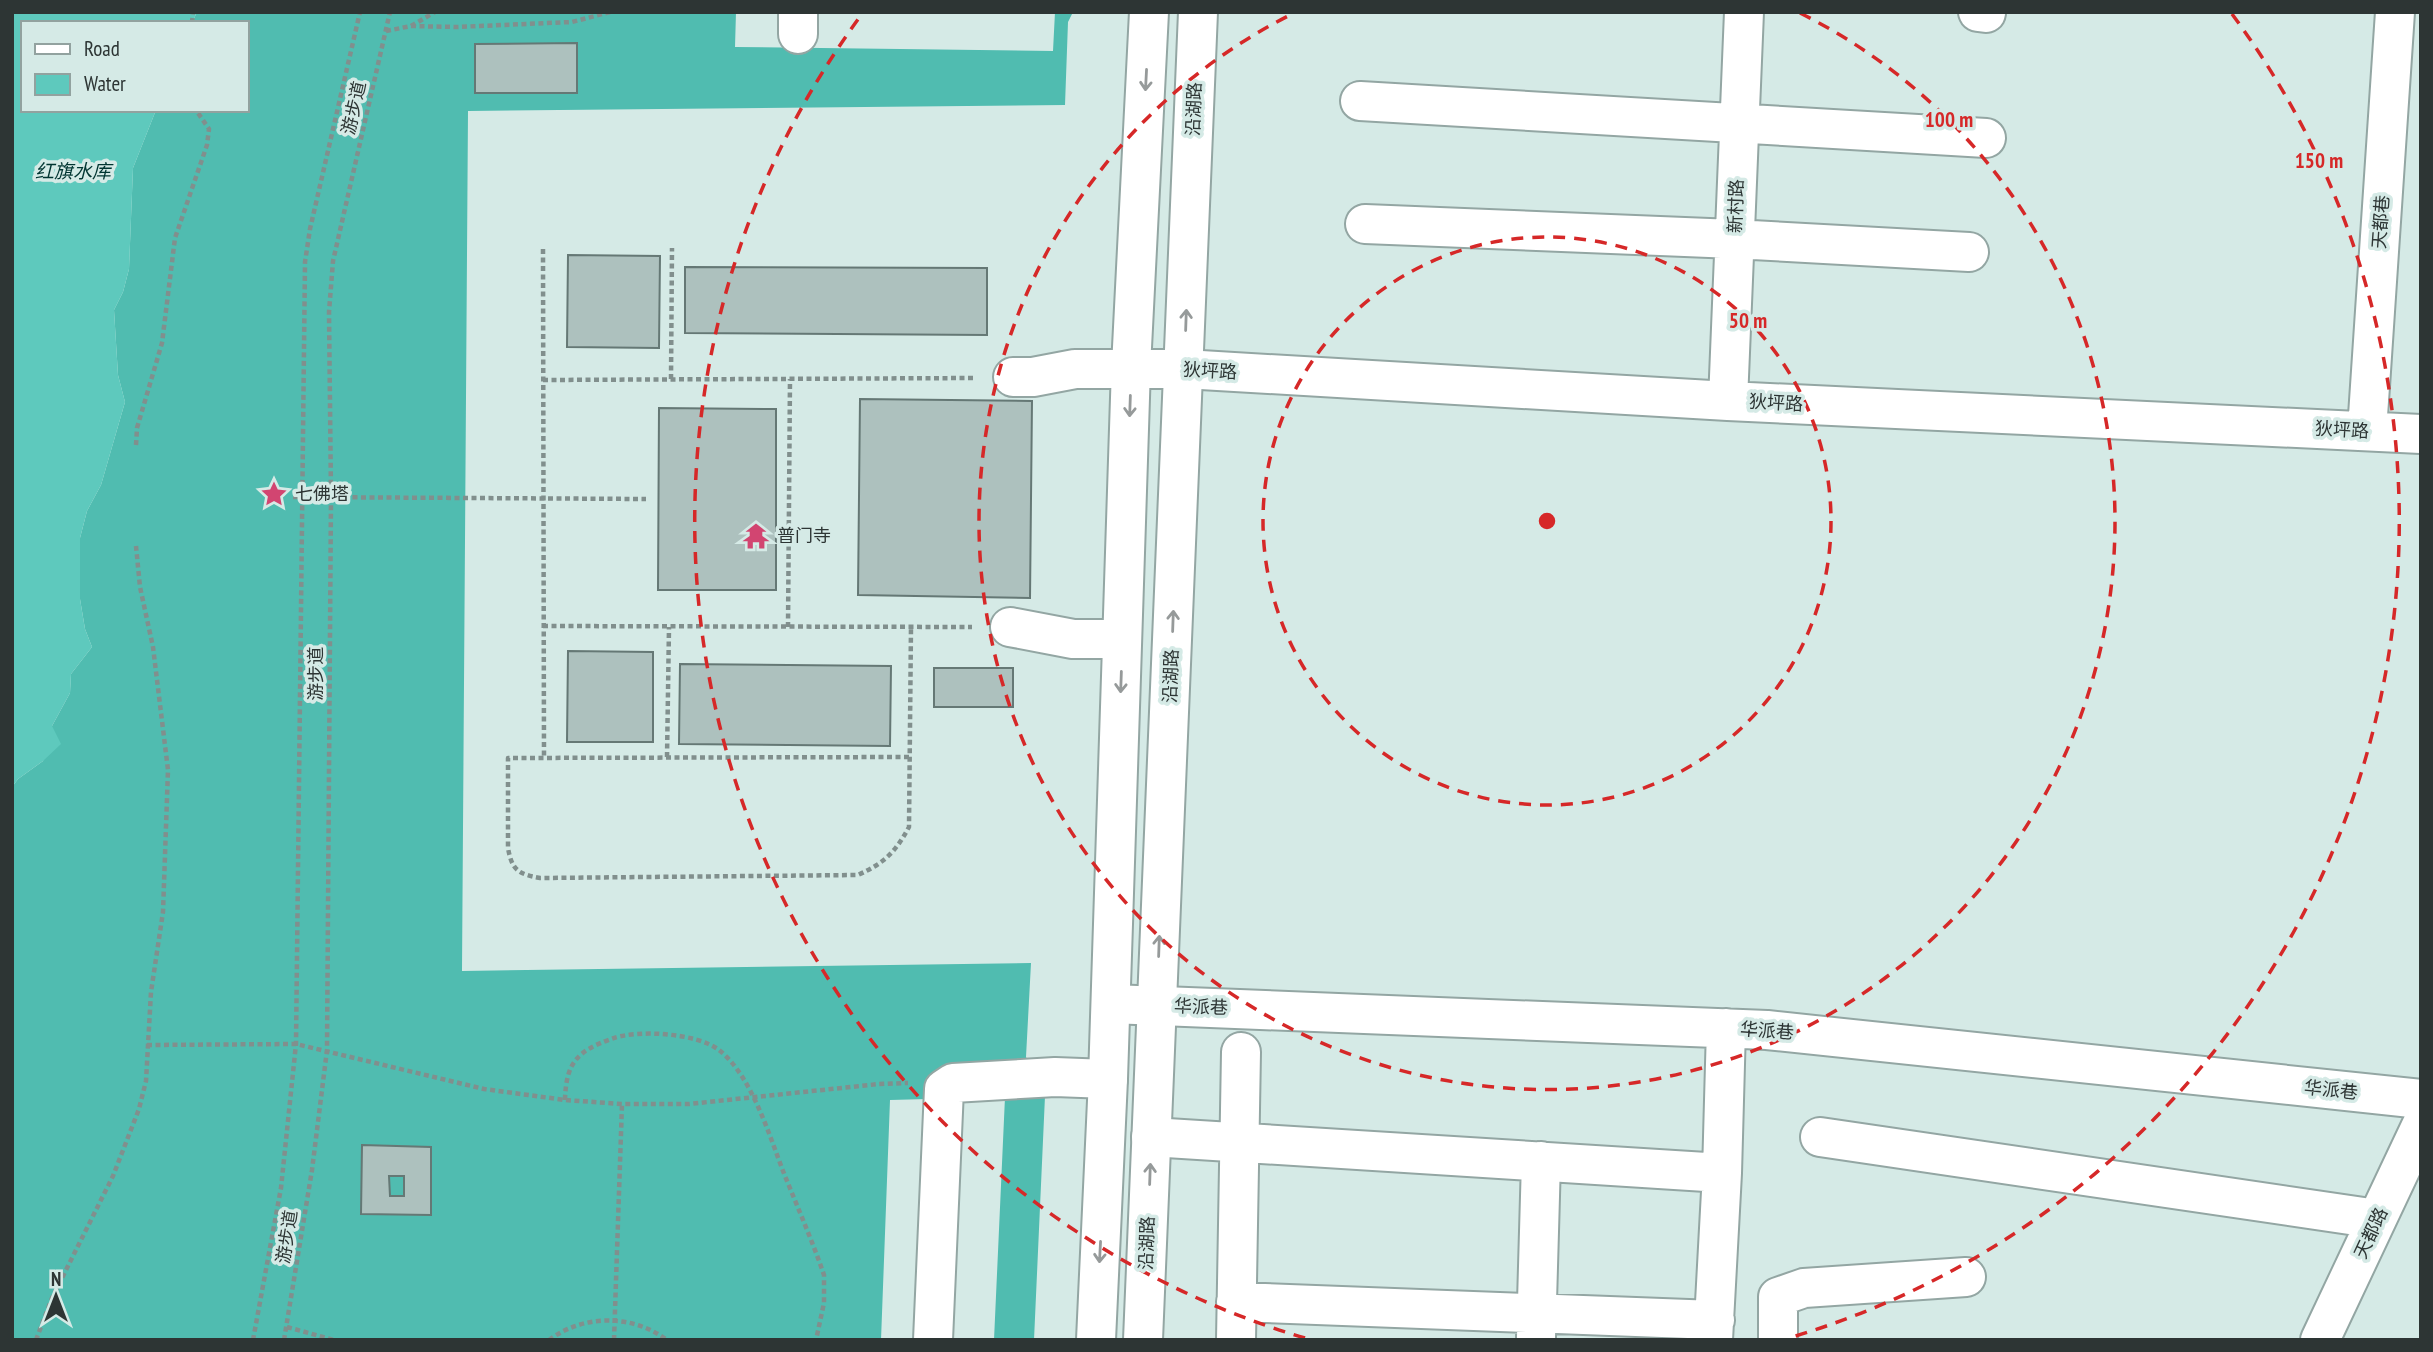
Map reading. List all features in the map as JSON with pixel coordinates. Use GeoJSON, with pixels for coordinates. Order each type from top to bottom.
{"type":"FeatureCollection","features":[{"type":"Feature","properties":{"kind":"street"},"geometry":{"type":"LineString","coordinates":[[1096,1340],[1111,1004],[1131,367],[1149,12]]}},
{"type":"Feature","properties":{"kind":"street","name":"沿湖路"},"geometry":{"type":"LineString","coordinates":[[1143,1340],[1198,12]]}},
{"type":"Feature","properties":{"kind":"street","name":"新村路"},"geometry":{"type":"LineString","coordinates":[[1728,401],[1744,12]]}},
{"type":"Feature","properties":{"kind":"street"},"geometry":{"type":"LineString","coordinates":[[1978,12],[1986,13]]}},
{"type":"Feature","properties":{"kind":"street","name":"天都巷"},"geometry":{"type":"LineString","coordinates":[[2367,431],[2395,12]]}},
{"type":"Feature","properties":{"kind":"street"},"geometry":{"type":"LineString","coordinates":[[1360,101],[1986,138]]}},
{"type":"Feature","properties":{"kind":"street"},"geometry":{"type":"LineString","coordinates":[[1365,224],[1734,239],[1969,252]]}},
{"type":"Feature","properties":{"kind":"street","name":"狄坪路"},"geometry":{"type":"LineString","coordinates":[[1013,377],[1033,377],[1075,369],[1184,369],[1728,401],[2421,434]]}},
{"type":"Feature","properties":{"kind":"street"},"geometry":{"type":"LineString","coordinates":[[1010,627],[1073,639],[1122,639]]}},
{"type":"Feature","properties":{"kind":"street","name":"华派巷"},"geometry":{"type":"LineString","coordinates":[[1111,1004],[1726,1028],[2421,1099]]}},
{"type":"Feature","properties":{"kind":"street"},"geometry":{"type":"LineString","coordinates":[[1236,1301],[1537,1326],[1714,1330],[1726,1028]]}},
{"type":"Feature","properties":{"kind":"street"},"geometry":{"type":"LineString","coordinates":[[1236,1340],[1241,1052]]}},
{"type":"Feature","properties":{"kind":"street"},"geometry":{"type":"LineString","coordinates":[[933,1340],[944,1089],[953,1083],[1055,1077],[1108,1079]]}},
{"type":"Feature","properties":{"kind":"street","name":"天都路"},"geometry":{"type":"LineString","coordinates":[[2320,1340],[2421,1126]]}},
{"type":"Feature","properties":{"kind":"street"},"geometry":{"type":"LineString","coordinates":[[1151,1137],[1722,1173]]}},
{"type":"Feature","properties":{"kind":"street"},"geometry":{"type":"LineString","coordinates":[[1820,1137],[2377,1219]]}},
{"type":"Feature","properties":{"kind":"street"},"geometry":{"type":"LineString","coordinates":[[1537,1326],[1541,1161]]}},
{"type":"Feature","properties":{"kind":"street"},"geometry":{"type":"LineString","coordinates":[[1778,1340],[1778,1297],[1804,1288],[1966,1277]]}},
{"type":"Feature","properties":{"kind":"path"},"geometry":{"type":"LineString","coordinates":[[253,1340],[281,1188],[296,1044],[305,262],[310,229],[360,12]]}},
{"type":"Feature","properties":{"kind":"path","name":"游步道"},"geometry":{"type":"LineString","coordinates":[[284,1340],[312,1170],[327,1050],[331,496],[329,312],[333,261],[390,12]]}},
{"type":"Feature","properties":{"kind":"path"},"geometry":{"type":"LineString","coordinates":[[411,26],[435,12]]}},
{"type":"Feature","properties":{"kind":"path"},"geometry":{"type":"LineString","coordinates":[[386,31],[411,26],[572,22],[610,12]]}},
{"type":"Feature","properties":{"kind":"path"},"geometry":{"type":"LineString","coordinates":[[136,445],[137,428],[162,343],[175,238],[207,145],[209,129],[197,112]]}},
{"type":"Feature","properties":{"kind":"path"},"geometry":{"type":"LineString","coordinates":[[671,379],[672,248]]}},
{"type":"Feature","properties":{"kind":"path"},"geometry":{"type":"LineString","coordinates":[[543,249],[544,758]]}},
{"type":"Feature","properties":{"kind":"path"},"geometry":{"type":"LineString","coordinates":[[543,380],[1013,377]]}},
{"type":"Feature","properties":{"kind":"path"},"geometry":{"type":"LineString","coordinates":[[788,627],[790,379]]}},
{"type":"Feature","properties":{"kind":"path"},"geometry":{"type":"LineString","coordinates":[[293,497],[646,499]]}},
{"type":"Feature","properties":{"kind":"path"},"geometry":{"type":"LineString","coordinates":[[36,1340],[52,1298],[113,1176],[139,1109],[146,1081],[151,992],[163,912],[168,769],[153,647],[140,587],[136,546]]}},
{"type":"Feature","properties":{"kind":"path"},"geometry":{"type":"LineString","coordinates":[[543,626],[1010,627]]}},
{"type":"Feature","properties":{"kind":"path"},"geometry":{"type":"LineString","coordinates":[[667,757],[668,627]]}},
{"type":"Feature","properties":{"kind":"path"},"geometry":{"type":"LineString","coordinates":[[909,757],[508,758],[510,862],[522,874],[540,878],[858,875],[879,865],[898,846],[909,827],[911,627]]}},
{"type":"Feature","properties":{"kind":"path"},"geometry":{"type":"LineString","coordinates":[[565,1100],[565,1081],[574,1060],[596,1045],[622,1035],[684,1035],[709,1043],[726,1056],[755,1099],[824,1275],[824,1303],[816,1340]]}},
{"type":"Feature","properties":{"kind":"path"},"geometry":{"type":"LineString","coordinates":[[147,1045],[296,1044],[484,1089],[565,1100],[622,1104],[689,1104],[879,1084],[953,1083]]}},
{"type":"Feature","properties":{"kind":"path"},"geometry":{"type":"LineString","coordinates":[[614,1340],[622,1104]]}},
{"type":"Feature","properties":{"kind":"path"},"geometry":{"type":"LineString","coordinates":[[549,1340],[571,1327],[593,1321],[615,1320],[637,1324],[667,1340]]}},
{"type":"Feature","properties":{"kind":"path"},"geometry":{"type":"LineString","coordinates":[[287,1327],[334,1340]]}},
{"type":"Feature","properties":{"kind":"shaded area"},"geometry":{"type":"Polygon","coordinates":[[[197,12],[736,12],[735,47],[1053,51],[1055,12],[1073,12],[1068,22],[1065,105],[468,111],[462,971],[1031,963],[1026,1057],[1045,1096],[1034,1340],[994,1340],[1005,1097],[890,1100],[881,1340],[12,1340],[12,787],[18,779],[43,761],[52,726],[70,693],[71,674],[92,647],[85,629],[80,599],[80,538],[87,511],[101,485],[125,402],[118,375],[114,310],[123,292],[129,269],[133,168],[155,112],[248,112],[248,21],[193,21],[197,12]]]}},
{"type":"Feature","properties":{"kind":"water","name":"红旗水库"},"geometry":{"type":"Polygon","coordinates":[[[12,12],[197,12],[193,21],[21,21],[21,112],[155,112],[133,168],[129,269],[123,292],[114,310],[118,375],[125,402],[101,485],[87,511],[80,538],[80,599],[85,629],[92,647],[71,674],[70,693],[52,726],[61,744],[12,787],[12,12]]]}},
{"type":"Feature","properties":{"kind":"building"},"geometry":{"type":"Polygon","coordinates":[[[577,43],[577,93],[475,93],[475,44],[577,43]]]}},
{"type":"Feature","properties":{"kind":"building"},"geometry":{"type":"Polygon","coordinates":[[[568,255],[660,256],[659,348],[567,347],[568,255]]]}},
{"type":"Feature","properties":{"kind":"building"},"geometry":{"type":"Polygon","coordinates":[[[685,267],[987,268],[987,335],[685,333],[685,267]]]}},
{"type":"Feature","properties":{"kind":"building"},"geometry":{"type":"Polygon","coordinates":[[[860,399],[1032,401],[1030,598],[858,595],[860,399]]]}},
{"type":"Feature","properties":{"kind":"building"},"geometry":{"type":"Polygon","coordinates":[[[659,408],[776,409],[776,590],[658,590],[659,408]]]}},
{"type":"Feature","properties":{"kind":"building"},"geometry":{"type":"Polygon","coordinates":[[[568,651],[653,652],[653,742],[567,742],[568,651]]]}},
{"type":"Feature","properties":{"kind":"building"},"geometry":{"type":"Polygon","coordinates":[[[680,664],[891,666],[890,746],[679,744],[680,664]]]}},
{"type":"Feature","properties":{"kind":"building"},"geometry":{"type":"Polygon","coordinates":[[[934,668],[1013,668],[1013,707],[934,707],[934,668]]]}},
{"type":"Feature","properties":{"kind":"building"},"geometry":{"type":"Polygon","coordinates":[[[362,1145],[431,1147],[431,1215],[361,1214],[362,1145]],[[389,1176],[390,1196],[404,1196],[404,1176],[389,1176]]]}},
{"type":"Feature","properties":{"kind":"place","name":"七佛塔"},"geometry":{"type":"Point","coordinates":[274,494]}},
{"type":"Feature","properties":{"kind":"place","name":"普门寺"},"geometry":{"type":"Point","coordinates":[756,536]}}]}
